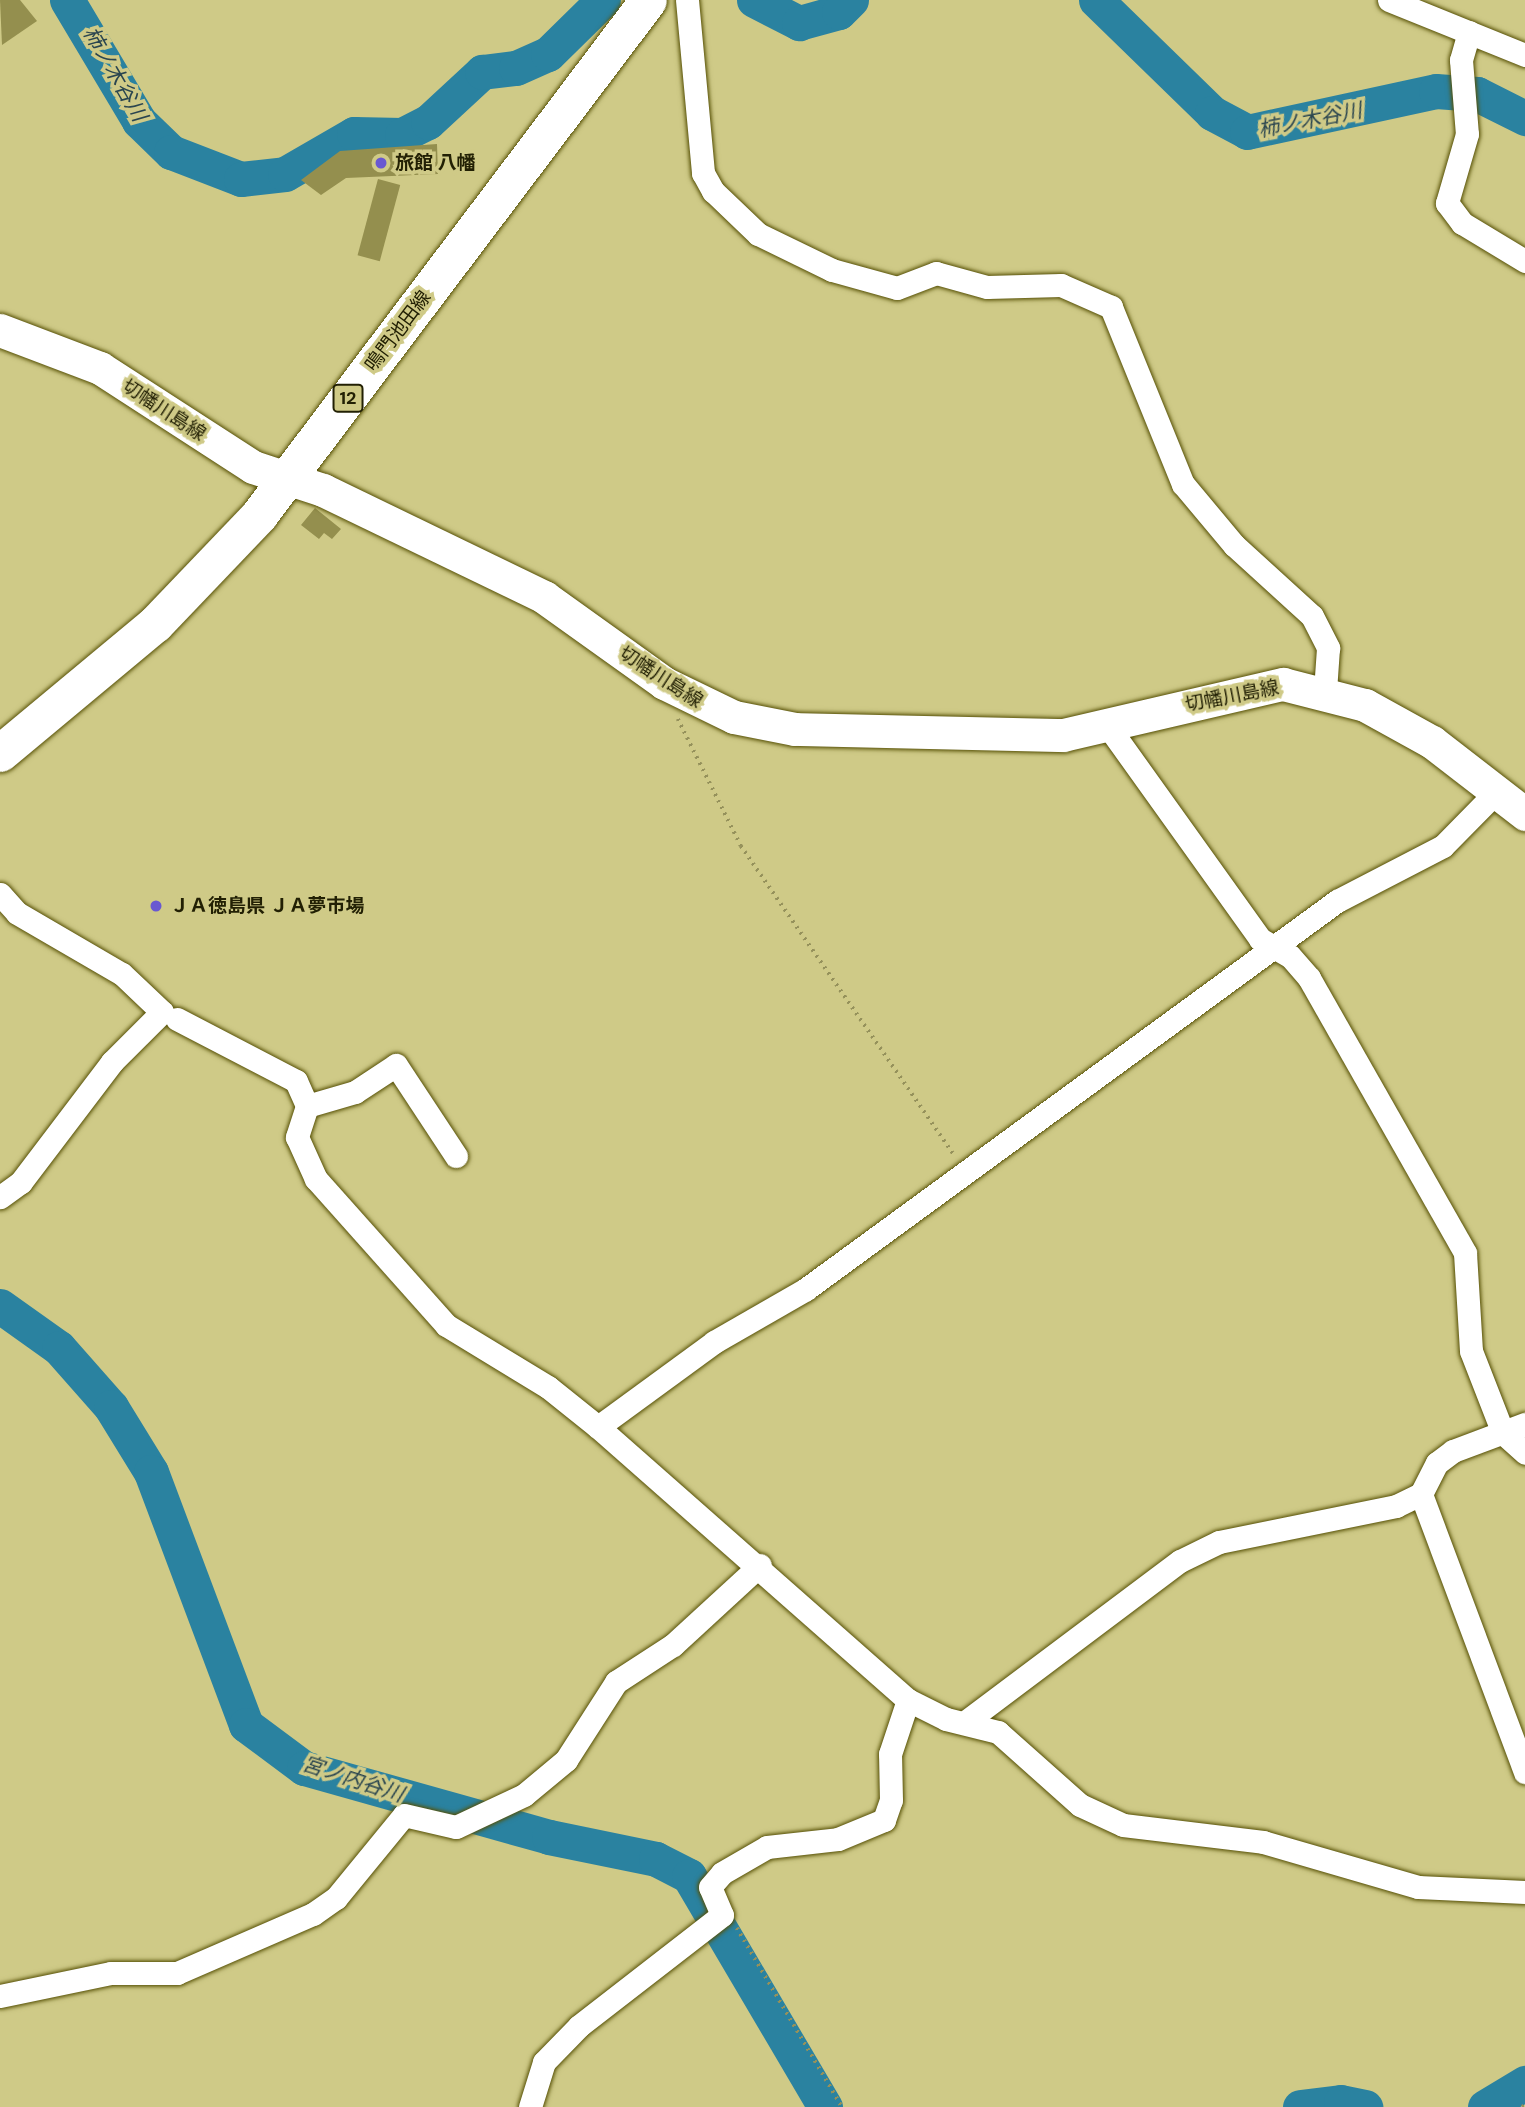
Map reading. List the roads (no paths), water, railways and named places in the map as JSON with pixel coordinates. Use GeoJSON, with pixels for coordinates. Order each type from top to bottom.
{"type":"FeatureCollection","features":[{"type":"Feature","properties":{"kind":"main road","name":"鳴門池田線"},"geometry":{"type":"LineString","coordinates":[[0,753],[155,624],[287,479],[648,0]]}},
{"type":"Feature","properties":{"kind":"main road","name":"切幡川島線"},"geometry":{"type":"LineString","coordinates":[[0,330],[100,368],[237,458],[544,597],[664,683],[734,717],[795,729],[1020,737],[1107,725],[1283,684],[1325,691],[1365,705],[1432,742],[1525,814]]}},
{"type":"Feature","properties":{"kind":"street"},"geometry":{"type":"LineString","coordinates":[[687,0],[704,173],[713,191],[758,234],[832,270],[897,288],[936,273],[987,287],[1061,285],[1111,307],[1183,484],[1234,545],[1312,616],[1328,648],[1325,691]]}},
{"type":"Feature","properties":{"kind":"street"},"geometry":{"type":"LineString","coordinates":[[1389,0],[1525,55]]}},
{"type":"Feature","properties":{"kind":"street"},"geometry":{"type":"LineString","coordinates":[[1469,32],[1463,93],[1467,134],[1447,202],[1462,223],[1525,261]]}},
{"type":"Feature","properties":{"kind":"street"},"geometry":{"type":"LineString","coordinates":[[1107,725],[1260,939],[1309,978],[1465,1253],[1471,1351],[1503,1433],[1525,1453]]}},
{"type":"Feature","properties":{"kind":"street"},"geometry":{"type":"LineString","coordinates":[[597,1427],[967,1174],[1276,950],[1337,901],[1443,846],[1497,791]]}},
{"type":"Feature","properties":{"kind":"street"},"geometry":{"type":"LineString","coordinates":[[0,894],[17,913],[122,974],[162,1012],[112,1062],[21,1182],[0,1197]]}},
{"type":"Feature","properties":{"kind":"street"},"geometry":{"type":"LineString","coordinates":[[177,1019],[296,1081],[307,1106],[297,1136],[316,1179],[446,1325],[548,1387],[760,1565],[908,1700],[946,1719],[968,1720],[1020,1748],[1080,1805],[1123,1825],[1263,1842],[1418,1887],[1525,1892]]}},
{"type":"Feature","properties":{"kind":"street"},"geometry":{"type":"LineString","coordinates":[[307,1106],[355,1092],[396,1065],[456,1156]]}},
{"type":"Feature","properties":{"kind":"street"},"geometry":{"type":"LineString","coordinates":[[968,1720],[1180,1561],[1219,1542],[1291,1532],[1340,1514],[1396,1506],[1421,1494],[1437,1463],[1453,1451],[1525,1424]]}},
{"type":"Feature","properties":{"kind":"street"},"geometry":{"type":"LineString","coordinates":[[1421,1494],[1525,1772]]}},
{"type":"Feature","properties":{"kind":"street"},"geometry":{"type":"LineString","coordinates":[[0,1996],[111,1973],[177,1973],[313,1914],[336,1898],[404,1815],[456,1827],[524,1795],[566,1760],[616,1682],[673,1645],[760,1565]]}},
{"type":"Feature","properties":{"kind":"street"},"geometry":{"type":"LineString","coordinates":[[530,2107],[544,2062],[579,2026],[718,1917],[710,1887],[767,1847],[838,1839],[884,1820],[891,1800],[890,1754],[908,1700]]}},
{"type":"Feature","properties":{"kind":"waterway","name":"柿ノ木谷川"},"geometry":{"type":"LineString","coordinates":[[67,0],[139,121],[171,152],[241,179],[285,174],[354,134],[402,135],[428,122],[482,72],[516,68],[548,54],[603,0]]}},
{"type":"Feature","properties":{"kind":"waterway","name":"柿ノ木谷川"},"geometry":{"type":"LineString","coordinates":[[754,0],[799,23],[839,12],[851,0]]}},
{"type":"Feature","properties":{"kind":"waterway","name":"柿ノ木谷川"},"geometry":{"type":"LineString","coordinates":[[1096,0],[1212,113],[1247,132],[1436,91],[1477,94],[1525,118]]}},
{"type":"Feature","properties":{"kind":"waterway","name":"宮ノ内谷川"},"geometry":{"type":"LineString","coordinates":[[0,1306],[59,1348],[111,1407],[151,1472],[246,1725],[304,1768],[549,1837],[656,1859],[689,1876],[825,2107]]}},
{"type":"Feature","properties":{"kind":"waterway","name":"宮ノ内谷川"},"geometry":{"type":"LineString","coordinates":[[1485,2107],[1525,2083]]}},
{"type":"Feature","properties":{"kind":"waterway","name":"宮ノ内谷川"},"geometry":{"type":"LineString","coordinates":[[1300,2107],[1341,2102],[1365,2107]]}},
{"type":"Feature","properties":{"kind":"place","name":"旅館 八幡"},"geometry":{"type":"Point","coordinates":[381,163]}},
{"type":"Feature","properties":{"kind":"place","name":"ＪＡ徳島県 ＪＡ夢市場"},"geometry":{"type":"Point","coordinates":[156,906]}}]}
